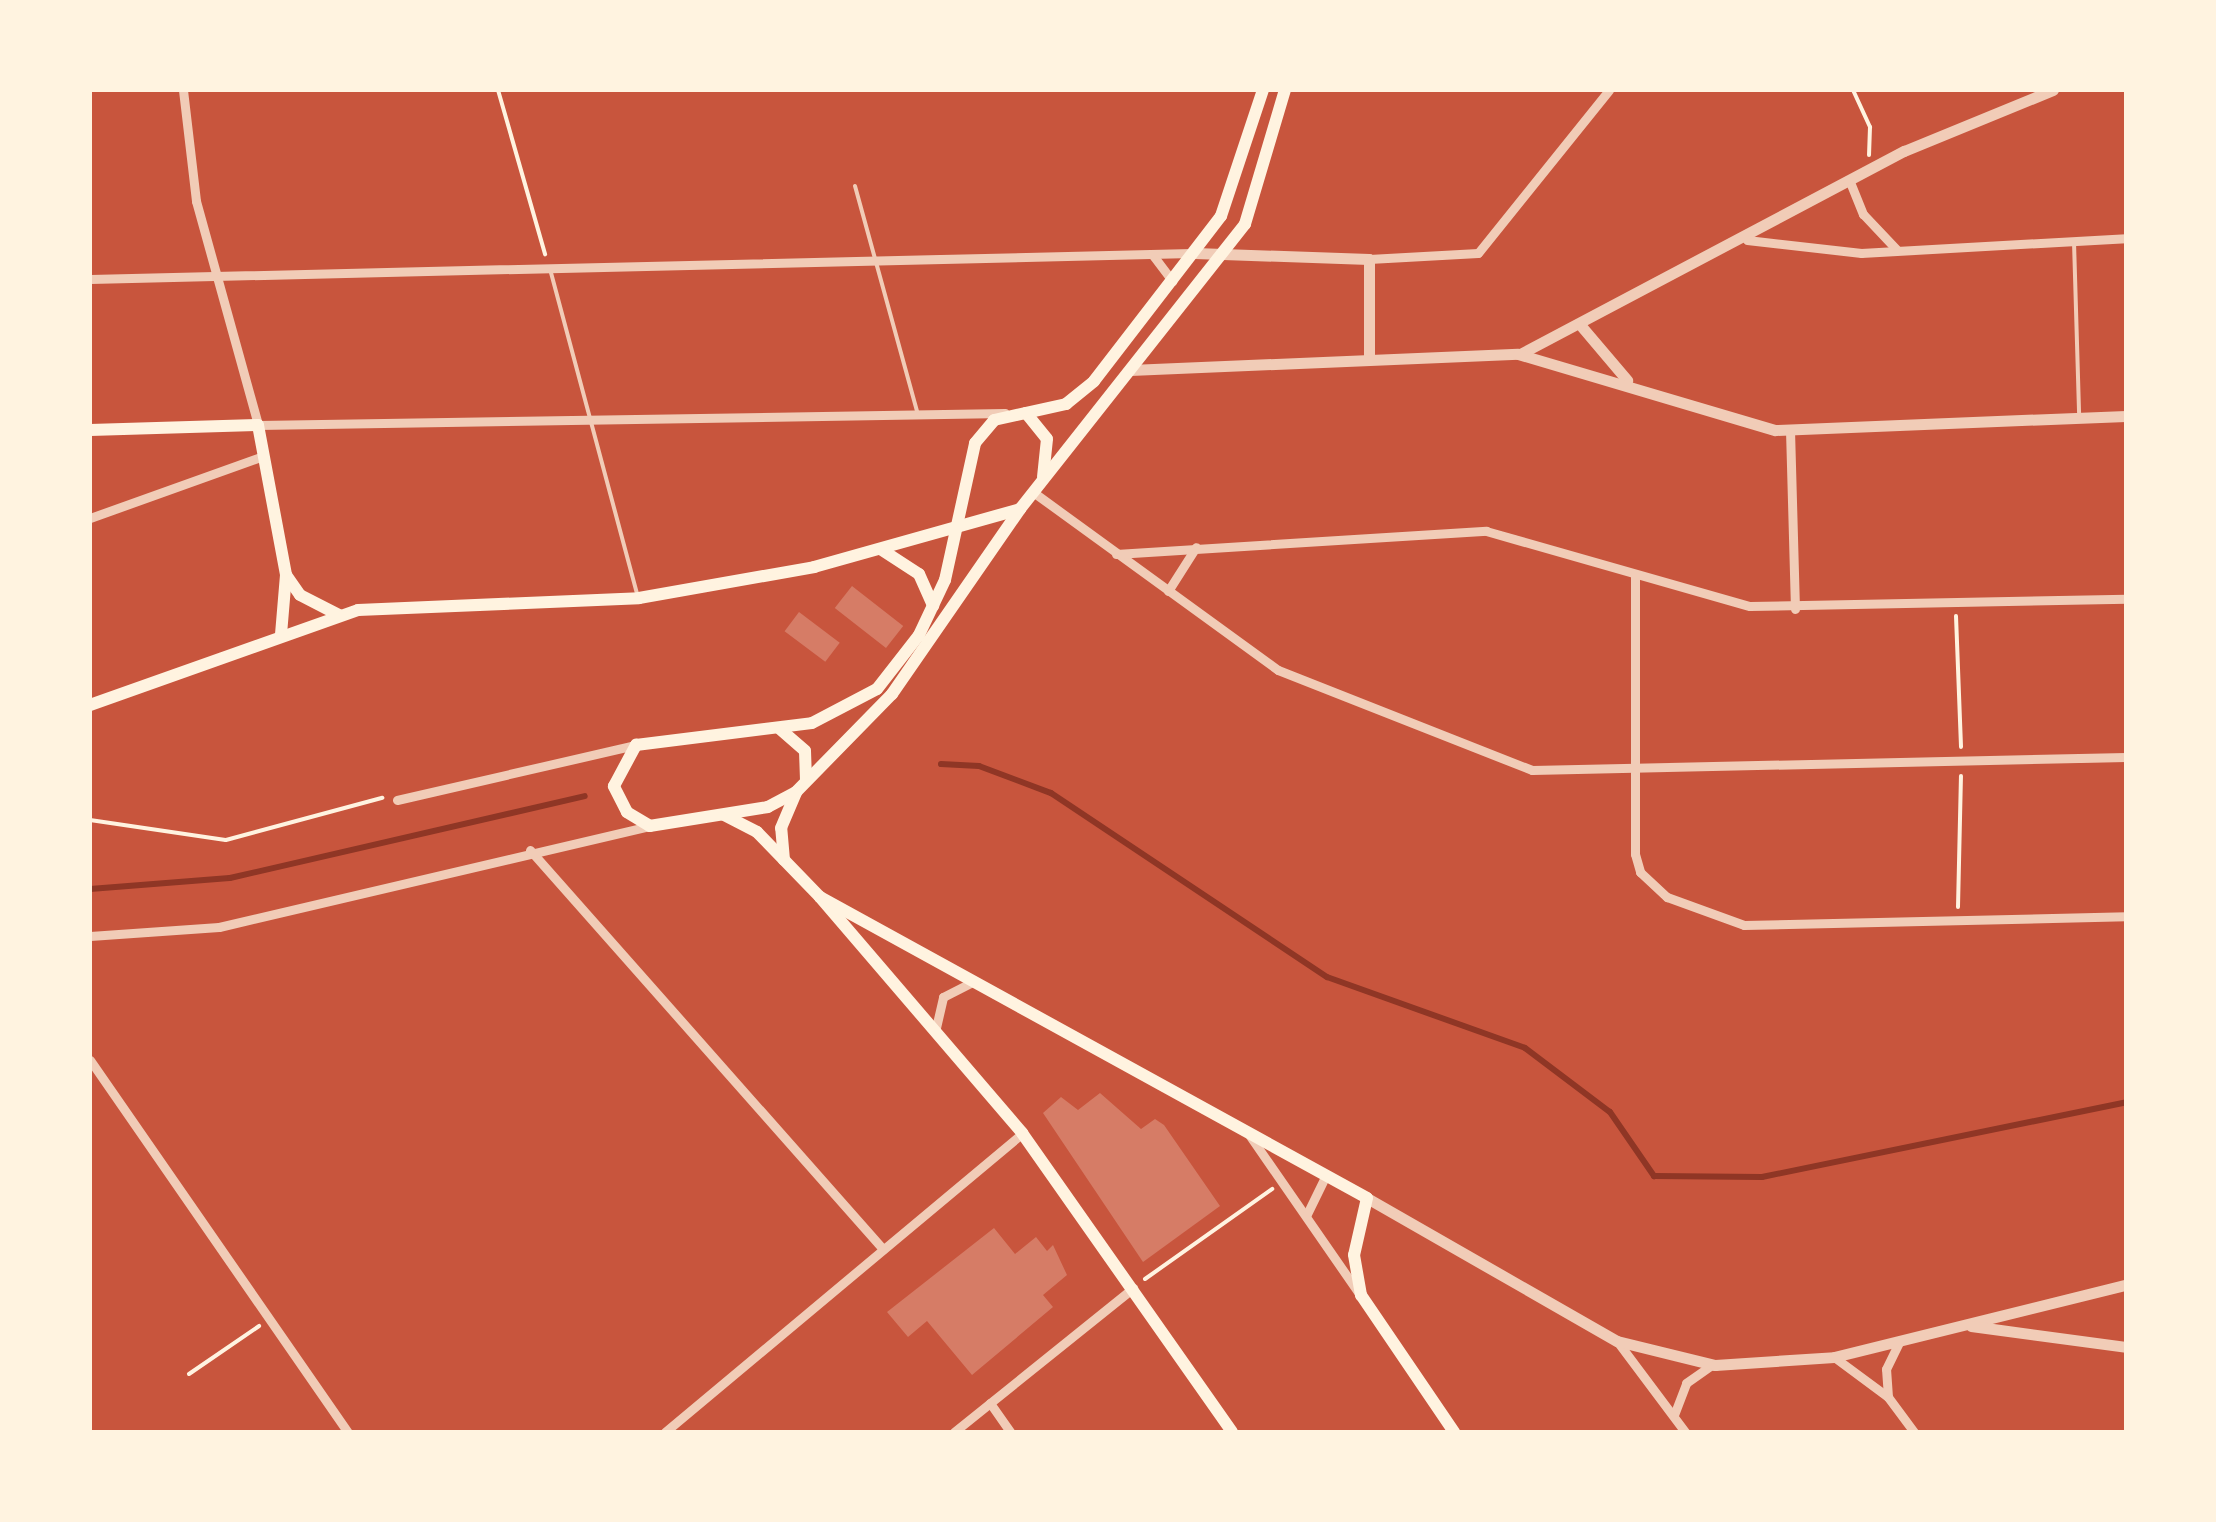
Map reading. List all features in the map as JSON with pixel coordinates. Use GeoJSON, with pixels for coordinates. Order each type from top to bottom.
{"type":"FeatureCollection","features":[{"type":"Feature","properties":{"kind":"main road"},"geometry":{"type":"LineString","coordinates":[[1263,90],[1238,178],[1195,253],[1082,394],[1026,413],[1008,413],[970,452],[933,609],[864,700],[780,730],[636,745],[614,786],[620,805],[650,826],[722,814],[800,787],[892,694],[1020,509],[1220,258],[1254,204],[1285,90]]}},
{"type":"Feature","properties":{"kind":"main road"},"geometry":{"type":"LineString","coordinates":[[1026,413],[1047,439],[1042,480]]}},
{"type":"Feature","properties":{"kind":"main road"},"geometry":{"type":"LineString","coordinates":[[90,430],[258,425],[286,575],[282,635]]}},
{"type":"Feature","properties":{"kind":"main road"},"geometry":{"type":"LineString","coordinates":[[90,705],[339,615],[444,601],[638,598],[882,550],[1020,509]]}},
{"type":"Feature","properties":{"kind":"main road"},"geometry":{"type":"LineString","coordinates":[[882,550],[924,580],[933,609]]}},
{"type":"Feature","properties":{"kind":"main road"},"geometry":{"type":"LineString","coordinates":[[286,575],[300,595],[339,615]]}},
{"type":"Feature","properties":{"kind":"main road"},"geometry":{"type":"LineString","coordinates":[[780,730],[806,753],[800,787],[781,828],[784,860]]}},
{"type":"Feature","properties":{"kind":"main road"},"geometry":{"type":"LineString","coordinates":[[722,814],[784,860],[820,898],[1022,1133],[1232,1432]]}},
{"type":"Feature","properties":{"kind":"main road"},"geometry":{"type":"LineString","coordinates":[[820,898],[984,983],[1366,1198],[1354,1255],[1360,1295],[1454,1432]]}},
{"type":"Feature","properties":{"kind":"street"},"geometry":{"type":"LineString","coordinates":[[182,90],[216,275],[258,425],[1008,413]]}},
{"type":"Feature","properties":{"kind":"street"},"geometry":{"type":"LineString","coordinates":[[90,279],[1195,253],[1220,258],[1369,259],[1478,253],[1609,90]]}},
{"type":"Feature","properties":{"kind":"street"},"geometry":{"type":"LineString","coordinates":[[1518,354],[1582,327],[1874,168],[2053,90]]}},
{"type":"Feature","properties":{"kind":"street"},"geometry":{"type":"LineString","coordinates":[[1850,182],[1863,214],[1898,250]]}},
{"type":"Feature","properties":{"kind":"street"},"geometry":{"type":"LineString","coordinates":[[1747,240],[1898,250],[2126,238]]}},
{"type":"Feature","properties":{"kind":"street"},"geometry":{"type":"LineString","coordinates":[[1152,254],[1172,281]]}},
{"type":"Feature","properties":{"kind":"street"},"geometry":{"type":"LineString","coordinates":[[1369,259],[1369,359]]}},
{"type":"Feature","properties":{"kind":"street"},"geometry":{"type":"LineString","coordinates":[[1582,327],[1634,386]]}},
{"type":"Feature","properties":{"kind":"street"},"geometry":{"type":"LineString","coordinates":[[1130,370],[1518,354],[1790,430],[2126,416]]}},
{"type":"Feature","properties":{"kind":"street"},"geometry":{"type":"LineString","coordinates":[[1790,430],[1795,609]]}},
{"type":"Feature","properties":{"kind":"street"},"geometry":{"type":"LineString","coordinates":[[90,518],[263,456]]}},
{"type":"Feature","properties":{"kind":"street"},"geometry":{"type":"LineString","coordinates":[[1033,492],[1291,677],[1521,767],[1632,771],[2126,757]]}},
{"type":"Feature","properties":{"kind":"street"},"geometry":{"type":"LineString","coordinates":[[1116,554],[1486,531],[1716,599],[1795,609],[2126,598]]}},
{"type":"Feature","properties":{"kind":"street"},"geometry":{"type":"LineString","coordinates":[[1168,592],[1180,560],[1198,546]]}},
{"type":"Feature","properties":{"kind":"street"},"geometry":{"type":"LineString","coordinates":[[1634,574],[1632,771],[1640,872],[1685,906],[1744,925],[2126,916]]}},
{"type":"Feature","properties":{"kind":"street"},"geometry":{"type":"LineString","coordinates":[[397,800],[636,745]]}},
{"type":"Feature","properties":{"kind":"street"},"geometry":{"type":"LineString","coordinates":[[90,936],[219,927],[530,850],[650,826]]}},
{"type":"Feature","properties":{"kind":"street"},"geometry":{"type":"LineString","coordinates":[[530,850],[883,1249]]}},
{"type":"Feature","properties":{"kind":"street"},"geometry":{"type":"LineString","coordinates":[[935,1033],[944,997],[984,983]]}},
{"type":"Feature","properties":{"kind":"street"},"geometry":{"type":"LineString","coordinates":[[90,1060],[348,1432]]}},
{"type":"Feature","properties":{"kind":"street"},"geometry":{"type":"LineString","coordinates":[[1246,1130],[1360,1295]]}},
{"type":"Feature","properties":{"kind":"street"},"geometry":{"type":"LineString","coordinates":[[666,1432],[1022,1133]]}},
{"type":"Feature","properties":{"kind":"street"},"geometry":{"type":"LineString","coordinates":[[1306,1216],[1326,1175]]}},
{"type":"Feature","properties":{"kind":"street"},"geometry":{"type":"LineString","coordinates":[[1366,1198],[1617,1341],[1714,1364],[1834,1356],[2126,1285]]}},
{"type":"Feature","properties":{"kind":"street"},"geometry":{"type":"LineString","coordinates":[[954,1432],[1133,1288]]}},
{"type":"Feature","properties":{"kind":"street"},"geometry":{"type":"LineString","coordinates":[[1962,1324],[2126,1347]]}},
{"type":"Feature","properties":{"kind":"street"},"geometry":{"type":"LineString","coordinates":[[1888,1397],[1886,1370],[1900,1340]]}},
{"type":"Feature","properties":{"kind":"street"},"geometry":{"type":"LineString","coordinates":[[1617,1341],[1685,1432]]}},
{"type":"Feature","properties":{"kind":"street"},"geometry":{"type":"LineString","coordinates":[[1834,1356],[1888,1397],[1914,1432]]}},
{"type":"Feature","properties":{"kind":"street"},"geometry":{"type":"LineString","coordinates":[[1674,1415],[1686,1383],[1714,1364]]}},
{"type":"Feature","properties":{"kind":"street"},"geometry":{"type":"LineString","coordinates":[[990,1403],[1010,1432]]}},
{"type":"Feature","properties":{"kind":"lane"},"geometry":{"type":"LineString","coordinates":[[855,186],[918,414]]}},
{"type":"Feature","properties":{"kind":"lane"},"geometry":{"type":"LineString","coordinates":[[2074,240],[2079,418]]}},
{"type":"Feature","properties":{"kind":"lane"},"geometry":{"type":"LineString","coordinates":[[549,268],[638,598]]}},
{"type":"Feature","properties":{"kind":"path"},"geometry":{"type":"LineString","coordinates":[[498,90],[549,268]]}},
{"type":"Feature","properties":{"kind":"path"},"geometry":{"type":"LineString","coordinates":[[1853,90],[1870,127],[1874,168]]}},
{"type":"Feature","properties":{"kind":"path"},"geometry":{"type":"LineString","coordinates":[[90,820],[226,840],[397,800]]}},
{"type":"Feature","properties":{"kind":"path"},"geometry":{"type":"LineString","coordinates":[[1133,1288],[1282,1182]]}},
{"type":"Feature","properties":{"kind":"path"},"geometry":{"type":"LineString","coordinates":[[188,1374],[270,1318]]}},
{"type":"Feature","properties":{"kind":"building"},"geometry":{"type":"Polygon","coordinates":[[[852,586],[903,626],[886,648],[835,608],[852,586]]]}},
{"type":"Feature","properties":{"kind":"building"},"geometry":{"type":"Polygon","coordinates":[[[799,612],[840,643],[825,662],[785,631],[799,612]]]}},
{"type":"Feature","properties":{"kind":"building"},"geometry":{"type":"Polygon","coordinates":[[[1100,1093],[1141,1129],[1155,1119],[1164,1125],[1220,1206],[1143,1262],[1043,1113],[1061,1097],[1078,1110],[1100,1093]]]}},
{"type":"Feature","properties":{"kind":"building"},"geometry":{"type":"Polygon","coordinates":[[[994,1228],[1015,1254],[1036,1237],[1047,1251],[1053,1245],[1067,1275],[1043,1295],[1053,1307],[972,1375],[927,1321],[908,1337],[887,1312],[994,1228]]]}},
{"type":"Feature","properties":{"kind":"waterway"},"geometry":{"type":"LineString","coordinates":[[941,764],[979,766],[1051,793],[1327,977],[1525,1048],[1610,1112],[1654,1176],[1762,1177],[2126,1102]]}},
{"type":"Feature","properties":{"kind":"waterway"},"geometry":{"type":"LineString","coordinates":[[90,889],[230,878],[585,796]]}}]}
